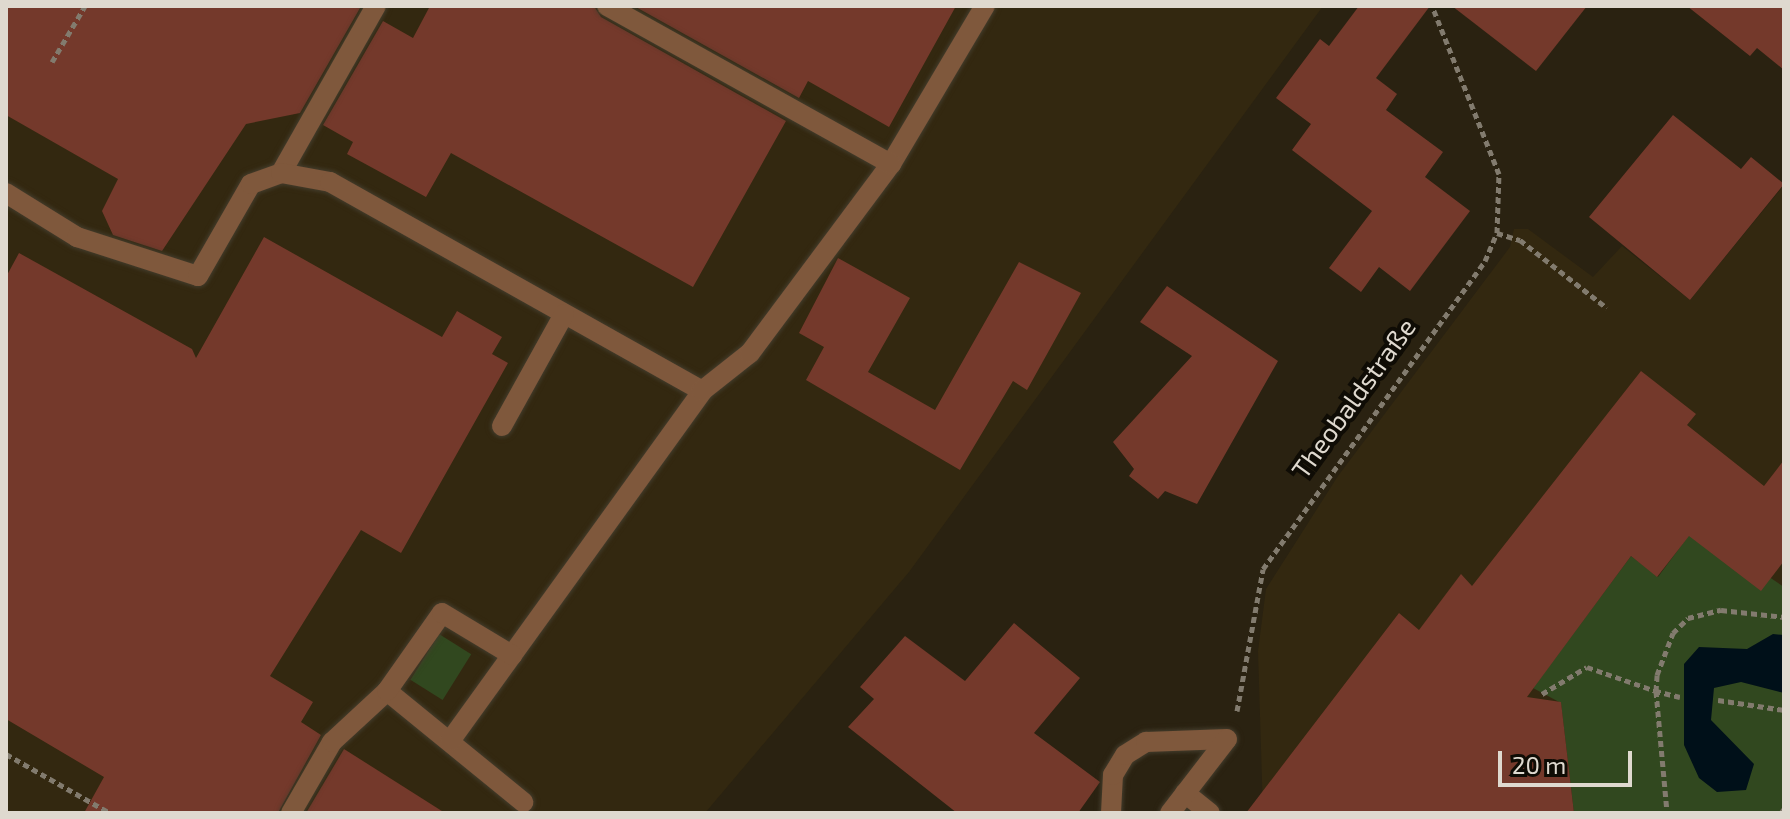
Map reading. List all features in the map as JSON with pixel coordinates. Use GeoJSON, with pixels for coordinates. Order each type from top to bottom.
{"type":"FeatureCollection","features":[{"type":"Feature","properties":{"kind":"street"},"geometry":{"type":"LineString","coordinates":[[281,173],[376,6]]}},
{"type":"Feature","properties":{"kind":"street"},"geometry":{"type":"LineString","coordinates":[[607,6],[891,164]]}},
{"type":"Feature","properties":{"kind":"street"},"geometry":{"type":"LineString","coordinates":[[450,741],[702,391],[750,353],[891,164],[985,6]]}},
{"type":"Feature","properties":{"kind":"street"},"geometry":{"type":"LineString","coordinates":[[6,193],[77,237],[198,276],[251,184],[281,173],[330,182],[702,391]]}},
{"type":"Feature","properties":{"kind":"street"},"geometry":{"type":"LineString","coordinates":[[502,426],[564,314]]}},
{"type":"Feature","properties":{"kind":"street"},"geometry":{"type":"LineString","coordinates":[[291,813],[332,742],[387,691],[442,613],[512,655]]}},
{"type":"Feature","properties":{"kind":"street"},"geometry":{"type":"LineString","coordinates":[[387,691],[523,802]]}},
{"type":"Feature","properties":{"kind":"street"},"geometry":{"type":"LineString","coordinates":[[1170,813],[1227,739]]}},
{"type":"Feature","properties":{"kind":"street"},"geometry":{"type":"LineString","coordinates":[[1111,813],[1113,775],[1125,755],[1146,742],[1227,739]]}},
{"type":"Feature","properties":{"kind":"street"},"geometry":{"type":"LineString","coordinates":[[1185,793],[1210,813]]}},
{"type":"Feature","properties":{"kind":"path"},"geometry":{"type":"LineString","coordinates":[[52,62],[85,6]]}},
{"type":"Feature","properties":{"kind":"path","name":"Theobaldstraße"},"geometry":{"type":"LineString","coordinates":[[1227,739],[1263,569],[1485,261],[1497,233],[1499,174],[1432,6]]}},
{"type":"Feature","properties":{"kind":"path"},"geometry":{"type":"LineString","coordinates":[[1497,233],[1520,240],[1607,308]]}},
{"type":"Feature","properties":{"kind":"path"},"geometry":{"type":"LineString","coordinates":[[1667,813],[1656,691],[1661,656],[1688,618],[1721,610],[1784,617]]}},
{"type":"Feature","properties":{"kind":"path"},"geometry":{"type":"LineString","coordinates":[[1542,694],[1587,667],[1680,697]]}},
{"type":"Feature","properties":{"kind":"path"},"geometry":{"type":"LineString","coordinates":[[1718,700],[1784,710]]}},
{"type":"Feature","properties":{"kind":"path"},"geometry":{"type":"LineString","coordinates":[[6,754],[110,813]]}},
{"type":"Feature","properties":{"kind":"shaded area"},"geometry":{"type":"Polygon","coordinates":[[[6,6],[1323,6],[909,572],[705,813],[6,813],[6,6]]]}},
{"type":"Feature","properties":{"kind":"shaded area"},"geometry":{"type":"Polygon","coordinates":[[[1784,185],[1784,813],[1263,813],[1258,651],[1266,589],[1338,476],[1510,247],[1514,229],[1528,229],[1593,277],[1622,246],[1690,300],[1784,185]]]}},
{"type":"Feature","properties":{"kind":"shaded area"},"geometry":{"type":"Polygon","coordinates":[[[1773,634],[1784,635],[1784,693],[1741,682],[1714,688],[1711,720],[1754,764],[1746,790],[1717,792],[1699,778],[1684,745],[1684,664],[1699,647],[1747,649],[1773,634]]]}},
{"type":"Feature","properties":{"kind":"green space"},"geometry":{"type":"Polygon","coordinates":[[[1695,527],[1784,587],[1784,813],[1574,813],[1561,703],[1533,688],[1631,556],[1658,577],[1695,527]]]}},
{"type":"Feature","properties":{"kind":"green space"},"geometry":{"type":"Polygon","coordinates":[[[439,634],[471,654],[443,700],[410,680],[439,634]]]}},
{"type":"Feature","properties":{"kind":"building"},"geometry":{"type":"Polygon","coordinates":[[[6,6],[360,8],[300,113],[246,124],[162,251],[113,235],[102,211],[118,179],[6,115],[6,6]]]}},
{"type":"Feature","properties":{"kind":"building"},"geometry":{"type":"Polygon","coordinates":[[[430,6],[594,6],[601,17],[786,121],[693,287],[451,153],[426,197],[347,154],[353,142],[323,125],[383,21],[413,38],[430,6]]]}},
{"type":"Feature","properties":{"kind":"building"},"geometry":{"type":"Polygon","coordinates":[[[634,6],[956,6],[889,127],[808,81],[799,98],[634,6]]]}},
{"type":"Feature","properties":{"kind":"building"},"geometry":{"type":"Polygon","coordinates":[[[1359,6],[1430,6],[1376,78],[1397,94],[1386,110],[1443,152],[1425,177],[1470,211],[1410,291],[1379,267],[1361,292],[1329,268],[1372,211],[1292,150],[1311,124],[1276,98],[1320,39],[1329,46],[1359,6]]]}},
{"type":"Feature","properties":{"kind":"building"},"geometry":{"type":"Polygon","coordinates":[[[1452,6],[1587,6],[1536,71],[1452,6]]]}},
{"type":"Feature","properties":{"kind":"building"},"geometry":{"type":"Polygon","coordinates":[[[1687,6],[1784,6],[1784,70],[1757,48],[1750,56],[1687,6]]]}},
{"type":"Feature","properties":{"kind":"building"},"geometry":{"type":"Polygon","coordinates":[[[1673,115],[1741,169],[1751,157],[1784,184],[1690,300],[1589,217],[1673,115]]]}},
{"type":"Feature","properties":{"kind":"building"},"geometry":{"type":"Polygon","coordinates":[[[264,237],[442,337],[457,311],[502,337],[492,354],[508,363],[401,553],[361,530],[270,676],[313,702],[301,722],[321,735],[278,813],[84,813],[104,777],[6,719],[6,277],[19,253],[192,349],[196,358],[264,237]]]}},
{"type":"Feature","properties":{"kind":"building"},"geometry":{"type":"Polygon","coordinates":[[[838,258],[910,298],[868,372],[935,410],[1019,262],[1081,293],[1027,390],[1013,381],[960,470],[806,380],[824,347],[799,333],[838,258]]]}},
{"type":"Feature","properties":{"kind":"building"},"geometry":{"type":"Polygon","coordinates":[[[1167,286],[1278,361],[1197,504],[1165,491],[1158,499],[1129,476],[1134,469],[1113,442],[1192,356],[1140,322],[1167,286]]]}},
{"type":"Feature","properties":{"kind":"building"},"geometry":{"type":"Polygon","coordinates":[[[1641,371],[1696,414],[1687,425],[1764,486],[1784,460],[1784,561],[1761,591],[1689,536],[1657,577],[1631,556],[1527,697],[1561,702],[1574,813],[1246,813],[1399,613],[1419,630],[1461,574],[1472,586],[1641,371]]]}},
{"type":"Feature","properties":{"kind":"building"},"geometry":{"type":"Polygon","coordinates":[[[1014,623],[1080,678],[1034,733],[1100,782],[1078,813],[957,813],[848,727],[874,699],[860,687],[905,636],[965,681],[1014,623]]]}},
{"type":"Feature","properties":{"kind":"building"},"geometry":{"type":"Polygon","coordinates":[[[344,749],[445,813],[306,813],[344,749]]]}}]}
